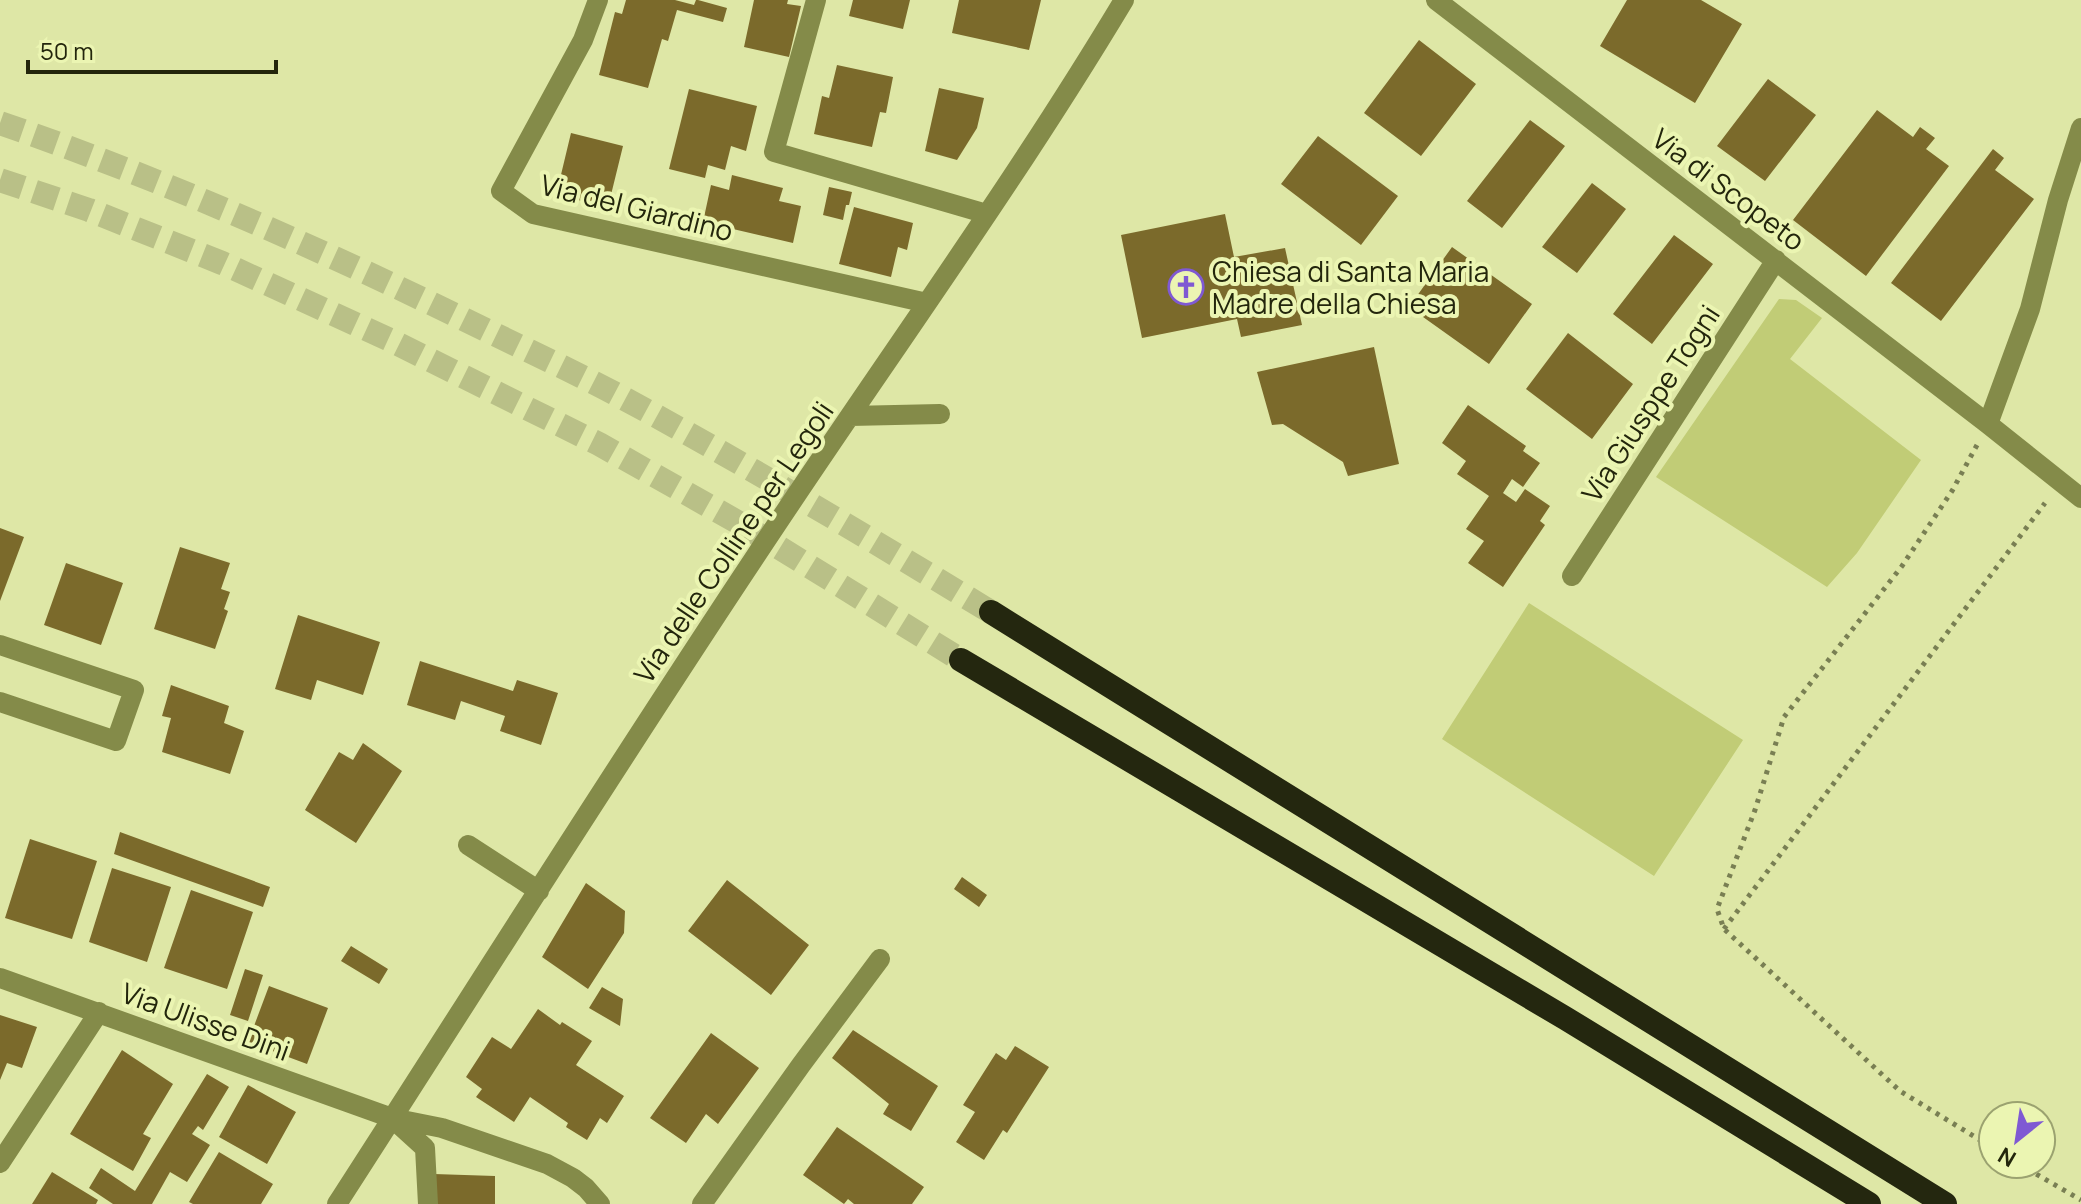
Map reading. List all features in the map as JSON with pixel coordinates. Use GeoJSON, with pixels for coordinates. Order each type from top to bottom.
{"type":"FeatureCollection","features":[{"type":"Feature","properties":{"kind":"highway"},"geometry":{"type":"LineString","coordinates":[[991,612],[1945,1204]]}},
{"type":"Feature","properties":{"kind":"highway"},"geometry":{"type":"LineString","coordinates":[[961,660],[1565,1018],[1869,1204]]}},
{"type":"Feature","properties":{"kind":"street","name":"Via del Giardino"},"geometry":{"type":"LineString","coordinates":[[598,0],[583,40],[501,191],[533,214],[927,303]]}},
{"type":"Feature","properties":{"kind":"street"},"geometry":{"type":"LineString","coordinates":[[816,0],[774,152],[987,214]]}},
{"type":"Feature","properties":{"kind":"street","name":"Via delle Colline per Legoli"},"geometry":{"type":"LineString","coordinates":[[337,1204],[749,566],[987,214],[1124,0]]}},
{"type":"Feature","properties":{"kind":"street","name":"Via di Scopeto"},"geometry":{"type":"LineString","coordinates":[[1436,0],[2081,498]]}},
{"type":"Feature","properties":{"kind":"street"},"geometry":{"type":"LineString","coordinates":[[1988,424],[2030,309],[2058,200],[2081,128]]}},
{"type":"Feature","properties":{"kind":"street","name":"Via Giusppe Togni"},"geometry":{"type":"LineString","coordinates":[[1572,576],[1776,260]]}},
{"type":"Feature","properties":{"kind":"street"},"geometry":{"type":"LineString","coordinates":[[850,416],[940,414]]}},
{"type":"Feature","properties":{"kind":"street"},"geometry":{"type":"LineString","coordinates":[[0,645],[134,690],[116,741],[0,702]]}},
{"type":"Feature","properties":{"kind":"street"},"geometry":{"type":"LineString","coordinates":[[468,845],[539,891]]}},
{"type":"Feature","properties":{"kind":"street"},"geometry":{"type":"LineString","coordinates":[[702,1204],[880,959]]}},
{"type":"Feature","properties":{"kind":"street","name":"Via Ulisse Dini"},"geometry":{"type":"LineString","coordinates":[[0,978],[392,1118]]}},
{"type":"Feature","properties":{"kind":"street"},"geometry":{"type":"LineString","coordinates":[[0,1163],[99,1012]]}},
{"type":"Feature","properties":{"kind":"street"},"geometry":{"type":"LineString","coordinates":[[392,1118],[425,1148],[428,1204]]}},
{"type":"Feature","properties":{"kind":"street"},"geometry":{"type":"LineString","coordinates":[[392,1118],[442,1128],[547,1164],[573,1178],[600,1204]]}},
{"type":"Feature","properties":{"kind":"path"},"geometry":{"type":"LineString","coordinates":[[1977,1138],[1900,1091],[1724,929],[1717,909],[1755,810],[1784,717],[1902,566],[1952,491],[1988,424]]}},
{"type":"Feature","properties":{"kind":"path"},"geometry":{"type":"LineString","coordinates":[[1724,929],[2062,481]]}},
{"type":"Feature","properties":{"kind":"path"},"geometry":{"type":"LineString","coordinates":[[2047,1180],[2081,1200]]}},
{"type":"Feature","properties":{"kind":"green space"},"geometry":{"type":"Polygon","coordinates":[[[1779,299],[1796,300],[1822,318],[1790,359],[1921,460],[1857,553],[1827,587],[1656,477],[1779,299]]]}},
{"type":"Feature","properties":{"kind":"green space"},"geometry":{"type":"Polygon","coordinates":[[[1529,603],[1743,740],[1654,876],[1442,739],[1529,603]]]}},
{"type":"Feature","properties":{"kind":"building"},"geometry":{"type":"Polygon","coordinates":[[[626,0],[675,0],[694,5],[698,0],[727,8],[723,22],[677,10],[668,41],[662,39],[648,88],[599,75],[615,12],[622,14],[626,0]]]}},
{"type":"Feature","properties":{"kind":"building"},"geometry":{"type":"Polygon","coordinates":[[[754,0],[788,0],[787,4],[801,6],[789,57],[744,47],[754,0]]]}},
{"type":"Feature","properties":{"kind":"building"},"geometry":{"type":"Polygon","coordinates":[[[853,0],[910,0],[903,29],[849,16],[853,0]]]}},
{"type":"Feature","properties":{"kind":"building"},"geometry":{"type":"Polygon","coordinates":[[[959,0],[1041,0],[1029,50],[952,33],[959,0]]]}},
{"type":"Feature","properties":{"kind":"building"},"geometry":{"type":"Polygon","coordinates":[[[1627,0],[1701,0],[1742,24],[1695,103],[1600,46],[1627,0]]]}},
{"type":"Feature","properties":{"kind":"building"},"geometry":{"type":"Polygon","coordinates":[[[1419,40],[1476,84],[1421,156],[1364,113],[1419,40]]]}},
{"type":"Feature","properties":{"kind":"building"},"geometry":{"type":"Polygon","coordinates":[[[837,65],[893,77],[886,113],[880,112],[872,147],[814,134],[822,96],[829,98],[837,65]]]}},
{"type":"Feature","properties":{"kind":"building"},"geometry":{"type":"Polygon","coordinates":[[[1768,79],[1816,115],[1765,181],[1717,146],[1768,79]]]}},
{"type":"Feature","properties":{"kind":"building"},"geometry":{"type":"Polygon","coordinates":[[[939,88],[984,98],[977,128],[957,160],[925,151],[939,88]]]}},
{"type":"Feature","properties":{"kind":"building"},"geometry":{"type":"Polygon","coordinates":[[[689,89],[757,106],[746,151],[731,146],[725,170],[708,165],[705,178],[669,169],[689,89]]]}},
{"type":"Feature","properties":{"kind":"building"},"geometry":{"type":"Polygon","coordinates":[[[1877,110],[1913,137],[1920,127],[1935,138],[1926,149],[1949,166],[1866,276],[1793,220],[1877,110]]]}},
{"type":"Feature","properties":{"kind":"building"},"geometry":{"type":"Polygon","coordinates":[[[1530,120],[1565,146],[1502,228],[1467,201],[1530,120]]]}},
{"type":"Feature","properties":{"kind":"building"},"geometry":{"type":"Polygon","coordinates":[[[571,133],[623,146],[608,207],[565,197],[568,185],[559,183],[571,133]]]}},
{"type":"Feature","properties":{"kind":"building"},"geometry":{"type":"Polygon","coordinates":[[[1318,136],[1398,196],[1361,245],[1281,184],[1318,136]]]}},
{"type":"Feature","properties":{"kind":"building"},"geometry":{"type":"Polygon","coordinates":[[[1993,149],[2004,158],[1995,170],[2034,199],[1941,321],[1891,283],[1993,149]]]}},
{"type":"Feature","properties":{"kind":"building"},"geometry":{"type":"Polygon","coordinates":[[[732,175],[783,188],[779,201],[801,206],[793,243],[703,222],[711,185],[729,190],[732,175]]]}},
{"type":"Feature","properties":{"kind":"building"},"geometry":{"type":"Polygon","coordinates":[[[1592,183],[1626,209],[1577,273],[1542,247],[1592,183]]]}},
{"type":"Feature","properties":{"kind":"building"},"geometry":{"type":"Polygon","coordinates":[[[829,187],[852,192],[843,220],[823,215],[829,187]]]}},
{"type":"Feature","properties":{"kind":"building"},"geometry":{"type":"Polygon","coordinates":[[[854,207],[913,223],[907,250],[898,247],[891,277],[839,264],[854,207]]]}},
{"type":"Feature","properties":{"kind":"building","name":"Chiesa di Santa Maria Madre della Chiesa"},"geometry":{"type":"Polygon","coordinates":[[[1225,214],[1234,257],[1285,248],[1302,325],[1241,337],[1237,319],[1142,338],[1121,235],[1225,214]]]}},
{"type":"Feature","properties":{"kind":"building"},"geometry":{"type":"Polygon","coordinates":[[[1674,235],[1713,264],[1652,344],[1613,314],[1674,235]]]}},
{"type":"Feature","properties":{"kind":"building"},"geometry":{"type":"Polygon","coordinates":[[[1452,247],[1532,304],[1489,364],[1409,307],[1452,247]]]}},
{"type":"Feature","properties":{"kind":"building"},"geometry":{"type":"Polygon","coordinates":[[[1568,333],[1633,384],[1592,439],[1526,389],[1568,333]]]}},
{"type":"Feature","properties":{"kind":"building"},"geometry":{"type":"Polygon","coordinates":[[[1374,347],[1399,464],[1348,476],[1343,462],[1283,424],[1272,425],[1257,372],[1374,347]]]}},
{"type":"Feature","properties":{"kind":"building"},"geometry":{"type":"Polygon","coordinates":[[[1468,405],[1526,446],[1523,451],[1540,463],[1523,487],[1512,479],[1503,493],[1516,502],[1525,489],[1550,506],[1540,521],[1545,525],[1503,587],[1468,563],[1484,541],[1466,529],[1489,496],[1457,474],[1466,461],[1442,443],[1468,405]]]}},
{"type":"Feature","properties":{"kind":"building"},"geometry":{"type":"Polygon","coordinates":[[[0,528],[24,537],[0,601],[0,528]]]}},
{"type":"Feature","properties":{"kind":"building"},"geometry":{"type":"Polygon","coordinates":[[[180,547],[230,563],[221,589],[230,592],[224,609],[228,611],[215,649],[154,629],[180,547]]]}},
{"type":"Feature","properties":{"kind":"building"},"geometry":{"type":"Polygon","coordinates":[[[66,563],[123,583],[101,645],[44,625],[66,563]]]}},
{"type":"Feature","properties":{"kind":"building"},"geometry":{"type":"Polygon","coordinates":[[[298,615],[380,642],[363,695],[317,680],[311,700],[275,689],[298,615]]]}},
{"type":"Feature","properties":{"kind":"building"},"geometry":{"type":"Polygon","coordinates":[[[420,661],[513,691],[517,680],[558,693],[541,745],[500,731],[505,716],[461,701],[455,720],[407,705],[420,661]]]}},
{"type":"Feature","properties":{"kind":"building"},"geometry":{"type":"Polygon","coordinates":[[[171,685],[229,706],[224,723],[244,731],[230,774],[162,752],[171,718],[162,716],[171,685]]]}},
{"type":"Feature","properties":{"kind":"building"},"geometry":{"type":"Polygon","coordinates":[[[363,743],[402,771],[356,843],[305,810],[339,752],[353,760],[363,743]]]}},
{"type":"Feature","properties":{"kind":"building"},"geometry":{"type":"Polygon","coordinates":[[[120,832],[270,887],[263,907],[114,854],[120,832]]]}},
{"type":"Feature","properties":{"kind":"building"},"geometry":{"type":"Polygon","coordinates":[[[30,839],[97,861],[72,939],[5,918],[30,839]]]}},
{"type":"Feature","properties":{"kind":"building"},"geometry":{"type":"Polygon","coordinates":[[[112,868],[171,887],[147,962],[89,942],[112,868]]]}},
{"type":"Feature","properties":{"kind":"building"},"geometry":{"type":"Polygon","coordinates":[[[962,877],[987,895],[979,907],[954,889],[962,877]]]}},
{"type":"Feature","properties":{"kind":"building"},"geometry":{"type":"Polygon","coordinates":[[[727,880],[809,945],[771,995],[688,931],[727,880]]]}},
{"type":"Feature","properties":{"kind":"building"},"geometry":{"type":"Polygon","coordinates":[[[586,883],[625,911],[624,933],[588,989],[542,957],[586,883]]]}},
{"type":"Feature","properties":{"kind":"building"},"geometry":{"type":"Polygon","coordinates":[[[191,890],[253,912],[227,989],[164,968],[191,890]]]}},
{"type":"Feature","properties":{"kind":"building"},"geometry":{"type":"Polygon","coordinates":[[[351,946],[388,969],[379,984],[341,961],[351,946]]]}},
{"type":"Feature","properties":{"kind":"building"},"geometry":{"type":"Polygon","coordinates":[[[245,969],[263,975],[248,1021],[230,1015],[245,969]]]}},
{"type":"Feature","properties":{"kind":"building"},"geometry":{"type":"Polygon","coordinates":[[[269,986],[328,1008],[307,1064],[248,1042],[269,986]]]}},
{"type":"Feature","properties":{"kind":"building"},"geometry":{"type":"Polygon","coordinates":[[[602,987],[623,999],[620,1026],[589,1008],[602,987]]]}},
{"type":"Feature","properties":{"kind":"building"},"geometry":{"type":"Polygon","coordinates":[[[538,1009],[560,1025],[562,1022],[592,1041],[576,1065],[624,1096],[607,1123],[600,1118],[587,1140],[530,1097],[514,1122],[476,1097],[482,1089],[466,1077],[492,1037],[511,1049],[538,1009]]]}},
{"type":"Feature","properties":{"kind":"building"},"geometry":{"type":"Polygon","coordinates":[[[0,1015],[37,1027],[22,1068],[7,1063],[0,1080],[0,1015]]]}},
{"type":"Feature","properties":{"kind":"building"},"geometry":{"type":"Polygon","coordinates":[[[853,1030],[938,1086],[911,1131],[883,1114],[889,1104],[832,1058],[853,1030]]]}},
{"type":"Feature","properties":{"kind":"building"},"geometry":{"type":"Polygon","coordinates":[[[711,1033],[759,1068],[718,1124],[706,1114],[686,1143],[650,1118],[711,1033]]]}},
{"type":"Feature","properties":{"kind":"building"},"geometry":{"type":"Polygon","coordinates":[[[1015,1046],[1049,1067],[1007,1133],[1003,1130],[984,1160],[956,1142],[975,1112],[963,1105],[996,1053],[1006,1060],[1015,1046]]]}},
{"type":"Feature","properties":{"kind":"building"},"geometry":{"type":"Polygon","coordinates":[[[122,1050],[173,1084],[143,1134],[151,1138],[133,1171],[70,1134],[122,1050]]]}},
{"type":"Feature","properties":{"kind":"building"},"geometry":{"type":"Polygon","coordinates":[[[207,1074],[229,1087],[203,1130],[198,1126],[192,1134],[210,1145],[187,1182],[170,1172],[152,1204],[113,1204],[89,1188],[101,1168],[135,1191],[207,1074]]]}},
{"type":"Feature","properties":{"kind":"building"},"geometry":{"type":"Polygon","coordinates":[[[248,1085],[296,1112],[267,1164],[219,1137],[248,1085]]]}},
{"type":"Feature","properties":{"kind":"building"},"geometry":{"type":"Polygon","coordinates":[[[837,1127],[924,1187],[912,1204],[854,1204],[848,1199],[844,1204],[803,1175],[837,1127]]]}},
{"type":"Feature","properties":{"kind":"building"},"geometry":{"type":"Polygon","coordinates":[[[219,1152],[273,1184],[261,1204],[189,1202],[219,1152]]]}},
{"type":"Feature","properties":{"kind":"building"},"geometry":{"type":"Polygon","coordinates":[[[52,1172],[98,1200],[96,1204],[32,1204],[52,1172]]]}},
{"type":"Feature","properties":{"kind":"building"},"geometry":{"type":"Polygon","coordinates":[[[434,1174],[495,1176],[495,1204],[436,1204],[434,1174]]]}},
{"type":"Feature","properties":{"kind":"tunnel"},"geometry":{"type":"LineString","coordinates":[[0,123],[125,169],[248,220],[370,274],[575,373],[671,424],[991,612]]}},
{"type":"Feature","properties":{"kind":"tunnel"},"geometry":{"type":"LineString","coordinates":[[0,180],[89,210],[222,263],[390,340],[599,444],[741,524],[961,660]]}},
{"type":"Feature","properties":{"kind":"place","name":"Chiesa di Santa Maria Madre della Chiesa"},"geometry":{"type":"Point","coordinates":[1186,287]}}]}
